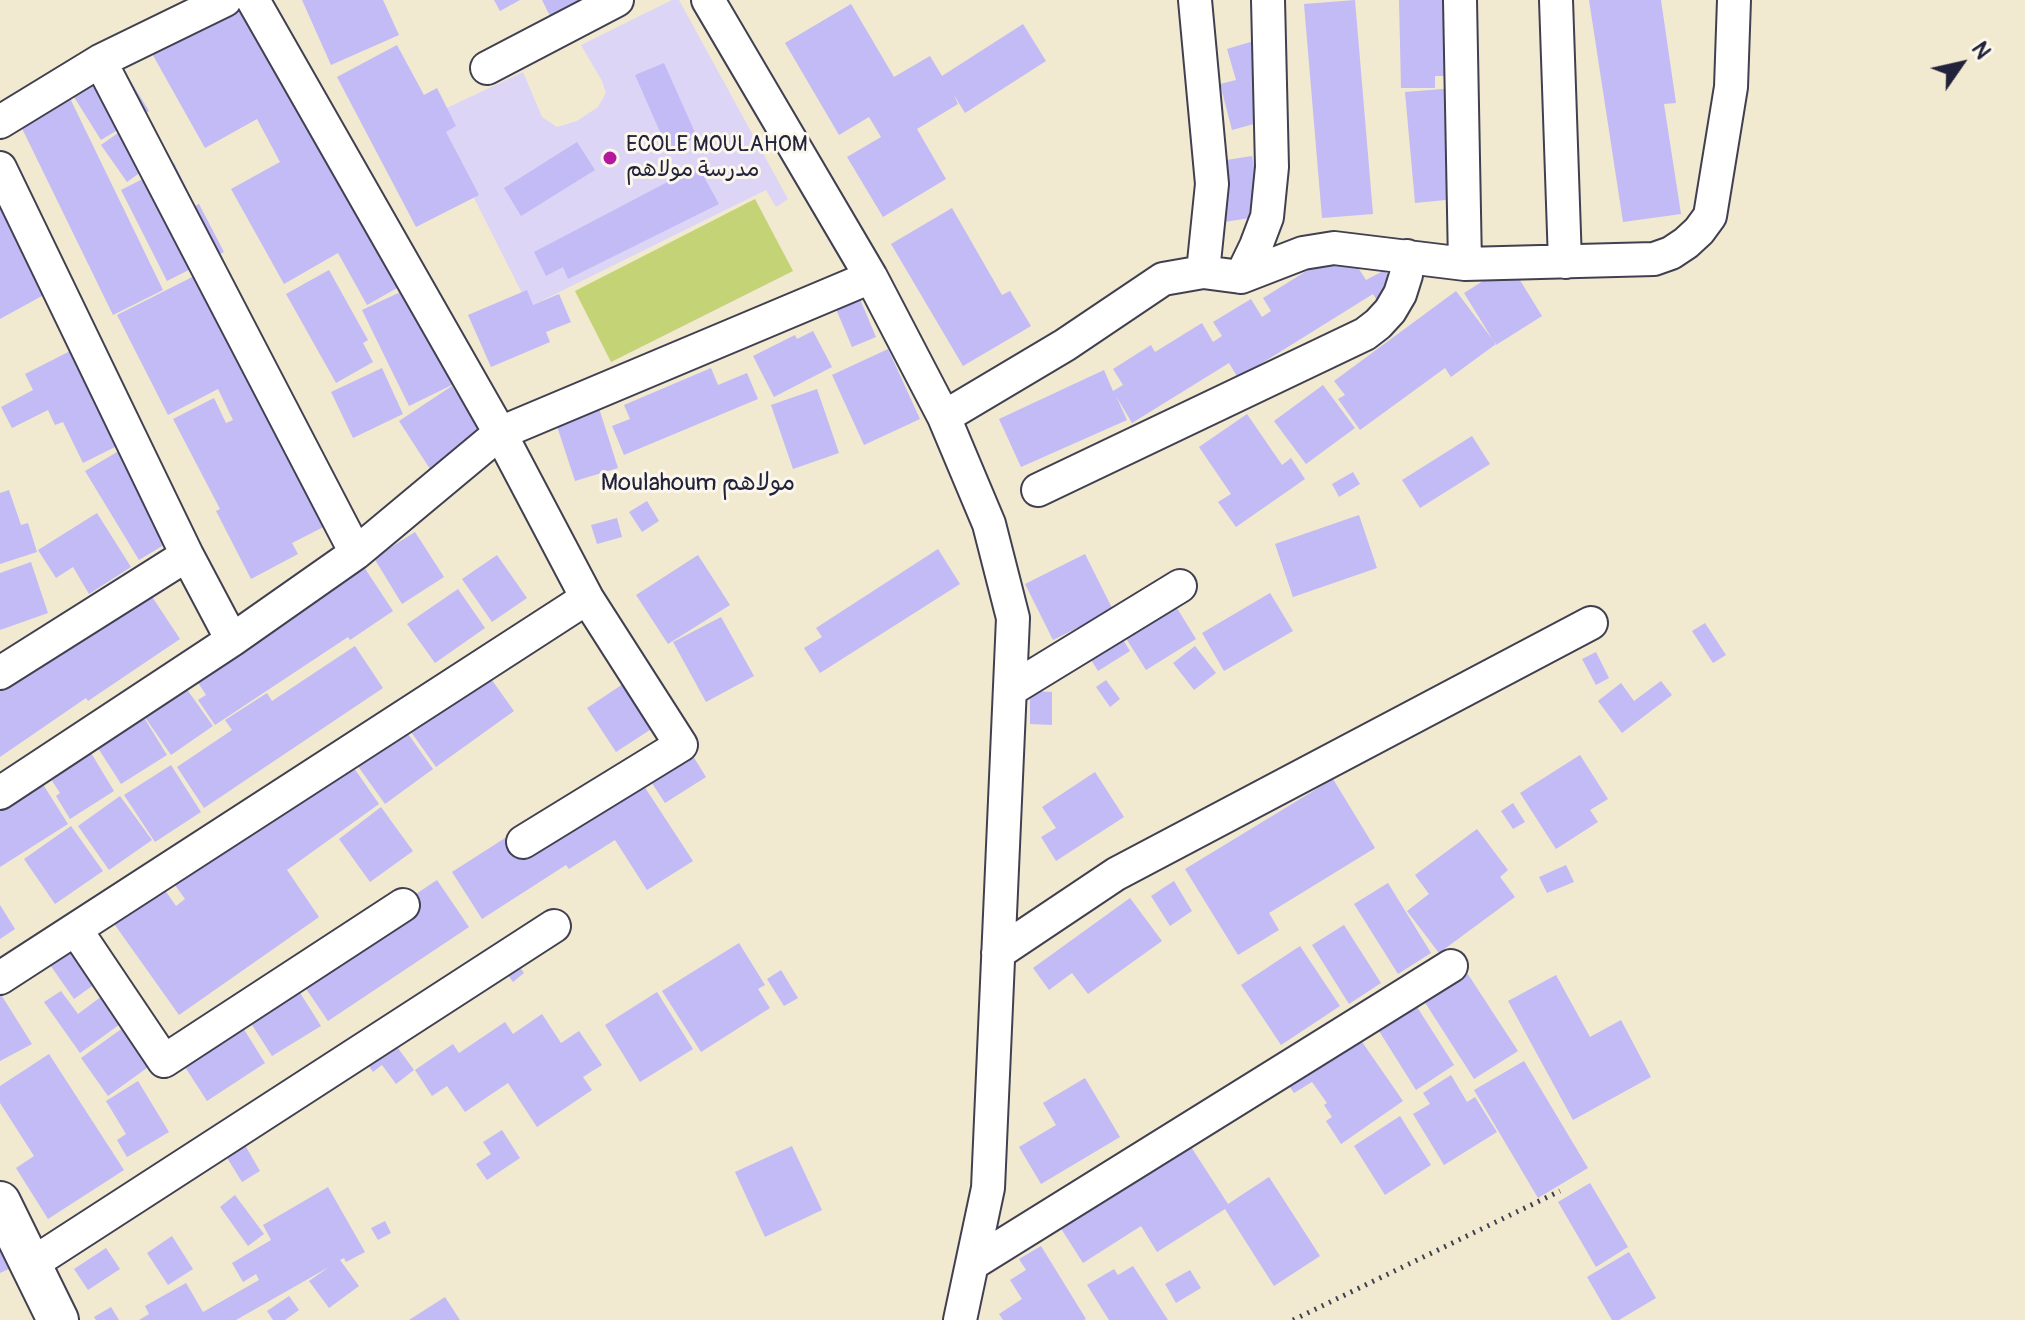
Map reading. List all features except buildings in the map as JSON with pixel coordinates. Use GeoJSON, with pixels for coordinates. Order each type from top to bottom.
{"type":"FeatureCollection","features":[{"type":"Feature","properties":{"kind":"street"},"geometry":{"type":"LineString","coordinates":[[0,122],[100,61],[225,0]]}},
{"type":"Feature","properties":{"kind":"street"},"geometry":{"type":"LineString","coordinates":[[253,0],[500,433],[587,598],[681,745],[523,842]]}},
{"type":"Feature","properties":{"kind":"street"},"geometry":{"type":"LineString","coordinates":[[487,68],[617,0]]}},
{"type":"Feature","properties":{"kind":"street"},"geometry":{"type":"LineString","coordinates":[[708,0],[871,277],[944,417],[989,524],[1013,618],[988,1188],[960,1320]]}},
{"type":"Feature","properties":{"kind":"street"},"geometry":{"type":"LineString","coordinates":[[1195,0],[1212,184],[1203,272]]}},
{"type":"Feature","properties":{"kind":"street"},"geometry":{"type":"LineString","coordinates":[[1241,277],[1267,217],[1272,167],[1268,0]]}},
{"type":"Feature","properties":{"kind":"street"},"geometry":{"type":"LineString","coordinates":[[1460,0],[1465,264]]}},
{"type":"Feature","properties":{"kind":"street"},"geometry":{"type":"LineString","coordinates":[[1556,0],[1565,262]]}},
{"type":"Feature","properties":{"kind":"street"},"geometry":{"type":"LineString","coordinates":[[944,417],[1065,345],[1163,279],[1203,272],[1241,277],[1303,253],[1334,248],[1465,264],[1654,259],[1671,253],[1699,231],[1710,216],[1731,87],[1734,0]]}},
{"type":"Feature","properties":{"kind":"street"},"geometry":{"type":"LineString","coordinates":[[100,61],[356,553]]}},
{"type":"Feature","properties":{"kind":"street"},"geometry":{"type":"LineString","coordinates":[[0,168],[187,555],[232,640]]}},
{"type":"Feature","properties":{"kind":"street"},"geometry":{"type":"LineString","coordinates":[[1038,490],[1365,334],[1390,311],[1400,294],[1406,275],[1407,256]]}},
{"type":"Feature","properties":{"kind":"street"},"geometry":{"type":"LineString","coordinates":[[0,793],[232,640],[356,553],[500,433],[871,277]]}},
{"type":"Feature","properties":{"kind":"street"},"geometry":{"type":"LineString","coordinates":[[0,673],[187,555]]}},
{"type":"Feature","properties":{"kind":"street"},"geometry":{"type":"LineString","coordinates":[[1010,690],[1180,586]]}},
{"type":"Feature","properties":{"kind":"street"},"geometry":{"type":"LineString","coordinates":[[0,978],[587,598]]}},
{"type":"Feature","properties":{"kind":"street"},"geometry":{"type":"LineString","coordinates":[[998,953],[1116,874],[1591,623]]}},
{"type":"Feature","properties":{"kind":"street"},"geometry":{"type":"LineString","coordinates":[[76,930],[164,1061],[403,905]]}},
{"type":"Feature","properties":{"kind":"street"},"geometry":{"type":"LineString","coordinates":[[30,1265],[554,926]]}},
{"type":"Feature","properties":{"kind":"street"},"geometry":{"type":"LineString","coordinates":[[972,1264],[1451,966]]}},
{"type":"Feature","properties":{"kind":"street"},"geometry":{"type":"LineString","coordinates":[[0,1202],[58,1320]]}},
{"type":"Feature","properties":{"kind":"path"},"geometry":{"type":"LineString","coordinates":[[1293,1320],[1560,1191]]}},
{"type":"Feature","properties":{"kind":"shaded area","name":"ECOLE MOULAHOM مدرسة مولاهم"},"geometry":{"type":"Polygon","coordinates":[[[672,0],[679,0],[788,199],[776,207],[766,190],[529,307],[432,115],[523,72],[542,117],[557,127],[577,121],[598,107],[606,93],[581,45],[672,0]]]}},
{"type":"Feature","properties":{"kind":"green space"},"geometry":{"type":"Polygon","coordinates":[[[755,199],[793,271],[611,362],[575,291],[755,199]]]}},
{"type":"Feature","properties":{"kind":"place","name":"ECOLE MOULAHOM مدرسة مولاهم"},"geometry":{"type":"Point","coordinates":[610,158]}},
{"type":"Feature","properties":{"kind":"district","name":"Moulahoum مولاهم"},"geometry":{"type":"Point","coordinates":[698,484]}}]}
